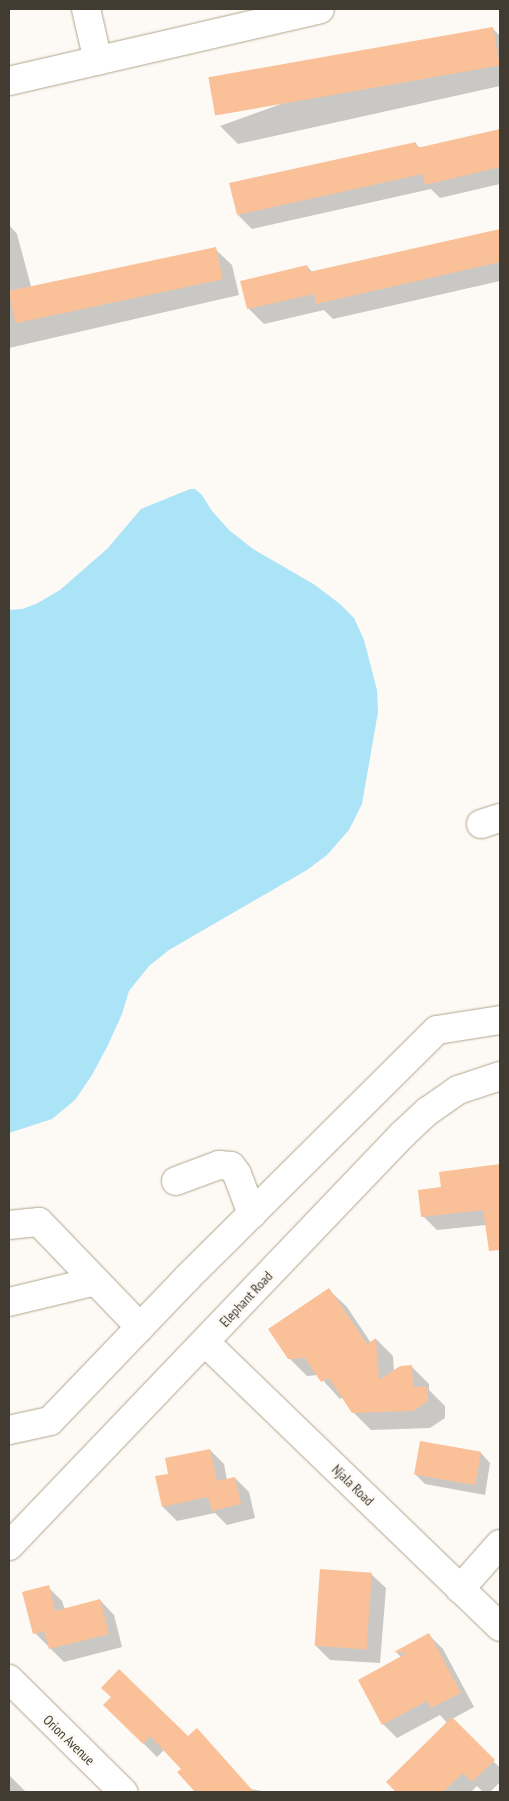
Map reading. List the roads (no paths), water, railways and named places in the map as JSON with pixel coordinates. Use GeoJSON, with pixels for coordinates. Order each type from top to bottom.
{"type":"FeatureCollection","features":[{"type":"Feature","properties":{"kind":"street"},"geometry":{"type":"LineString","coordinates":[[86,9],[98,60]]}},
{"type":"Feature","properties":{"kind":"street"},"geometry":{"type":"LineString","coordinates":[[9,80],[320,9]]}},
{"type":"Feature","properties":{"kind":"street"},"geometry":{"type":"LineString","coordinates":[[9,1430],[50,1420],[252,1214],[437,1030],[500,1020]]}},
{"type":"Feature","properties":{"kind":"street","name":"Elephant Road"},"geometry":{"type":"LineString","coordinates":[[9,1546],[368,1169],[428,1111],[458,1090],[500,1076]]}},
{"type":"Feature","properties":{"kind":"street"},"geometry":{"type":"LineString","coordinates":[[176,1181],[219,1165],[231,1166],[237,1174],[252,1214]]}},
{"type":"Feature","properties":{"kind":"street"},"geometry":{"type":"LineString","coordinates":[[9,1225],[39,1222],[140,1327]]}},
{"type":"Feature","properties":{"kind":"street"},"geometry":{"type":"LineString","coordinates":[[9,1302],[96,1281]]}},
{"type":"Feature","properties":{"kind":"street","name":"Njala Road"},"geometry":{"type":"LineString","coordinates":[[205,1342],[500,1627]]}},
{"type":"Feature","properties":{"kind":"street"},"geometry":{"type":"LineString","coordinates":[[460,1589],[500,1544]]}},
{"type":"Feature","properties":{"kind":"street","name":"Orion Avenue"},"geometry":{"type":"LineString","coordinates":[[11,1684],[122,1792]]}},
{"type":"Feature","properties":{"kind":"water"},"geometry":{"type":"Polygon","coordinates":[[[190,489],[195,489],[202,495],[212,511],[229,530],[253,549],[315,585],[340,604],[354,618],[364,640],[377,690],[378,712],[362,804],[349,830],[327,855],[307,870],[169,950],[149,966],[129,991],[122,1014],[108,1045],[92,1075],[75,1100],[52,1119],[9,1133],[9,610],[22,609],[36,604],[60,590],[107,549],[141,509],[190,489]]]}}]}
